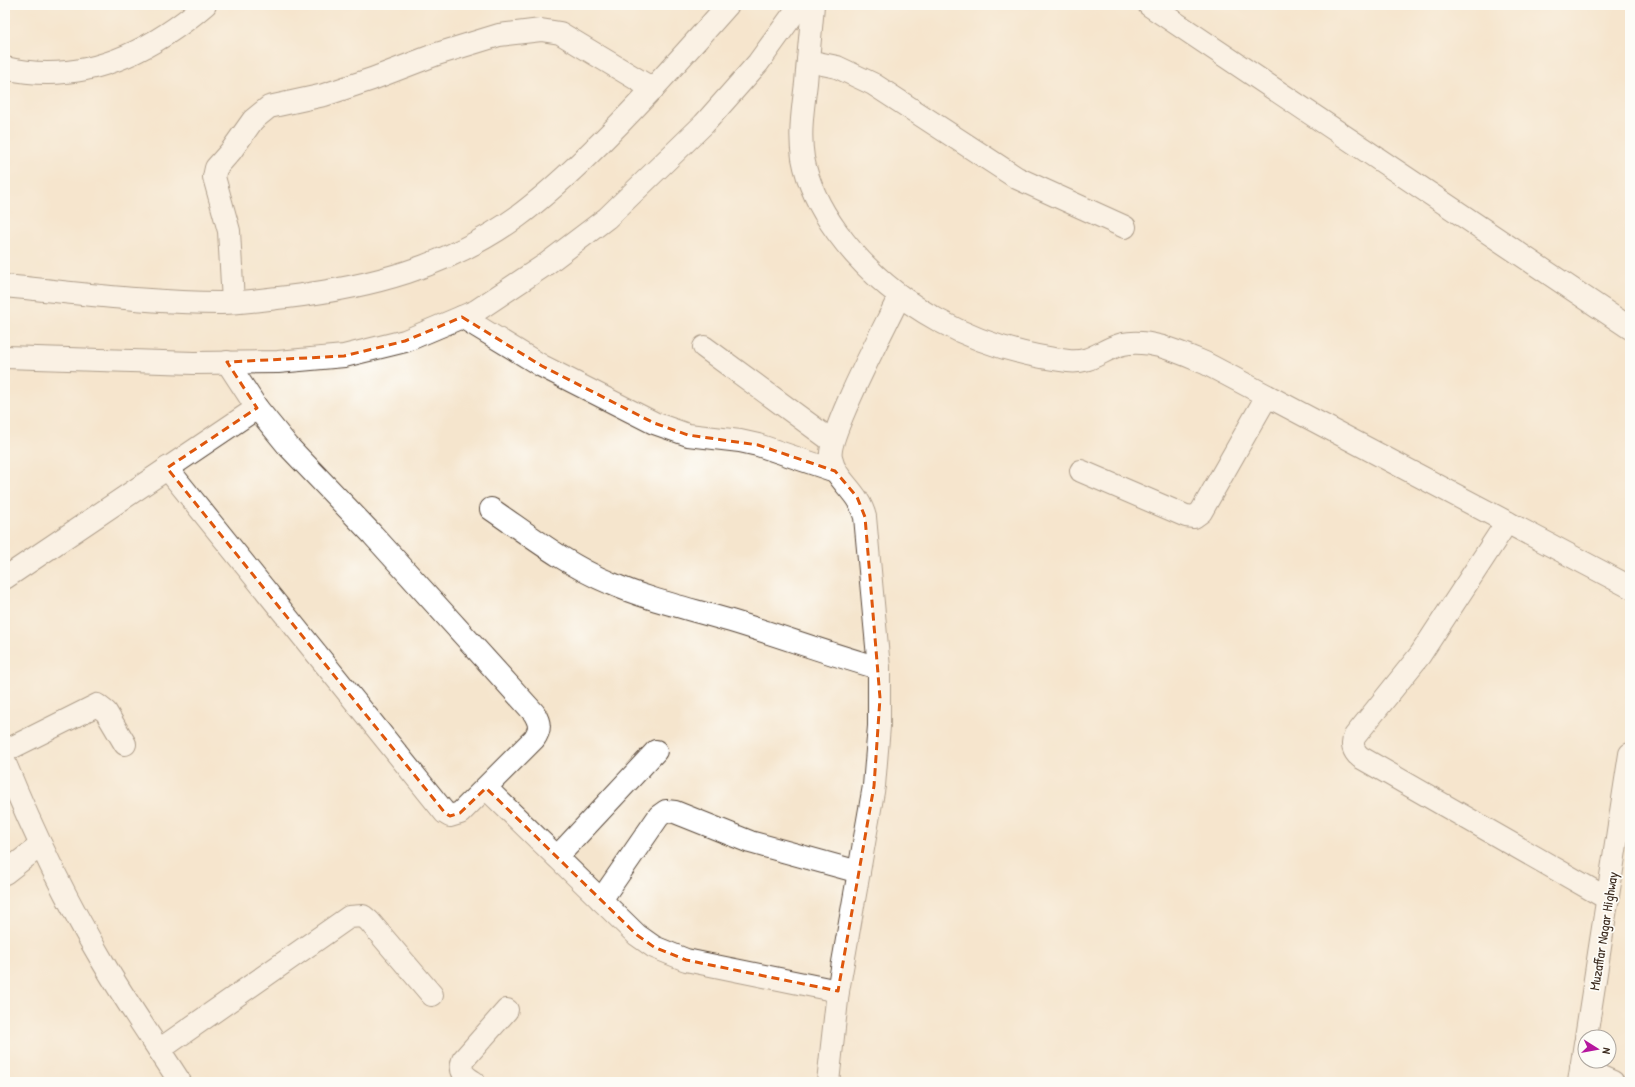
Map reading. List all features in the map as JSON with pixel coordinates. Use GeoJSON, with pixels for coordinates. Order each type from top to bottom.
{"type":"FeatureCollection","features":[{"type":"Feature","properties":{"kind":"main road"},"geometry":{"type":"LineString","coordinates":[[5,68],[30,73],[68,73],[101,66],[128,56],[172,32],[205,5]]}},
{"type":"Feature","properties":{"kind":"main road"},"geometry":{"type":"LineString","coordinates":[[5,286],[156,300],[233,302],[332,292],[370,284],[408,273],[472,244],[516,217],[552,189],[612,132],[653,89],[728,5]]}},
{"type":"Feature","properties":{"kind":"main road"},"geometry":{"type":"LineString","coordinates":[[5,357],[278,362],[344,356],[404,341],[476,311],[545,265],[607,218],[704,124],[758,63],[800,5]]}},
{"type":"Feature","properties":{"kind":"main road"},"geometry":{"type":"LineString","coordinates":[[813,5],[801,122],[803,158],[807,176],[815,196],[830,223],[871,273],[899,297],[925,313],[978,340],[1033,355],[1069,362],[1081,361],[1091,359],[1122,344],[1138,343],[1178,352],[1205,363],[1630,587]]}},
{"type":"Feature","properties":{"kind":"main road"},"geometry":{"type":"LineString","coordinates":[[1149,5],[1630,328]]}},
{"type":"Feature","properties":{"kind":"main road"},"geometry":{"type":"LineString","coordinates":[[233,302],[230,231],[214,177],[220,162],[231,151],[256,115],[269,107],[324,95],[372,79],[437,54],[499,35],[531,30],[550,31],[560,34],[653,89]]}},
{"type":"Feature","properties":{"kind":"main road"},"geometry":{"type":"LineString","coordinates":[[808,61],[837,67],[873,84],[1017,178],[1125,227]]}},
{"type":"Feature","properties":{"kind":"main road"},"geometry":{"type":"LineString","coordinates":[[828,1082],[838,991],[874,786],[879,726],[879,668],[865,517],[862,505],[857,497],[835,471],[830,455],[832,441],[849,401],[899,297]]}},
{"type":"Feature","properties":{"kind":"main road"},"geometry":{"type":"LineString","coordinates":[[462,317],[542,366],[654,423],[688,435],[740,441],[764,447],[835,471]]}},
{"type":"Feature","properties":{"kind":"main road"},"geometry":{"type":"LineString","coordinates":[[704,347],[832,441]]}},
{"type":"Feature","properties":{"kind":"main road"},"geometry":{"type":"LineString","coordinates":[[167,468],[445,812],[450,816],[460,813],[534,739],[539,732],[540,725],[538,719],[373,535],[288,446],[257,408],[227,362]]}},
{"type":"Feature","properties":{"kind":"main road"},"geometry":{"type":"LineString","coordinates":[[1081,471],[1186,516],[1194,517],[1201,512],[1267,396]]}},
{"type":"Feature","properties":{"kind":"main road"},"geometry":{"type":"LineString","coordinates":[[5,578],[257,408]]}},
{"type":"Feature","properties":{"kind":"main road"},"geometry":{"type":"LineString","coordinates":[[491,509],[586,572],[610,583],[634,592],[733,621],[817,650],[879,668]]}},
{"type":"Feature","properties":{"kind":"main road"},"geometry":{"type":"LineString","coordinates":[[1507,522],[1420,655],[1355,736],[1353,740],[1354,750],[1360,757],[1608,899]]}},
{"type":"Feature","properties":{"kind":"main road"},"geometry":{"type":"LineString","coordinates":[[5,751],[97,705],[106,712],[125,744]]}},
{"type":"Feature","properties":{"kind":"main road"},"geometry":{"type":"LineString","coordinates":[[557,857],[656,751]]}},
{"type":"Feature","properties":{"kind":"main road","name":"Muzaffar Nagar Highway"},"geometry":{"type":"LineString","coordinates":[[1587,1029],[1630,754]]}},
{"type":"Feature","properties":{"kind":"main road"},"geometry":{"type":"LineString","coordinates":[[5,763],[41,845],[104,964],[180,1082]]}},
{"type":"Feature","properties":{"kind":"main road"},"geometry":{"type":"LineString","coordinates":[[486,788],[637,935],[654,947],[671,955],[838,991]]}},
{"type":"Feature","properties":{"kind":"main road"},"geometry":{"type":"LineString","coordinates":[[601,900],[659,816],[666,811],[675,812],[765,846],[859,872]]}},
{"type":"Feature","properties":{"kind":"main road"},"geometry":{"type":"LineString","coordinates":[[5,873],[41,845]]}},
{"type":"Feature","properties":{"kind":"main road"},"geometry":{"type":"LineString","coordinates":[[159,1050],[349,917],[363,916],[369,921],[432,995]]}},
{"type":"Feature","properties":{"kind":"main road"},"geometry":{"type":"LineString","coordinates":[[474,1082],[464,1075],[461,1066],[463,1060],[507,1010]]}},
{"type":"Feature","properties":{"kind":"main road"},"geometry":{"type":"LineString","coordinates":[[1580,1075],[1613,1082]]}},
{"type":"Feature","properties":{"kind":"highlighted area"},"geometry":{"type":"Polygon","coordinates":[[[462,317],[542,366],[654,423],[688,435],[758,445],[835,471],[857,497],[865,517],[880,698],[874,786],[838,991],[686,960],[654,947],[637,935],[486,788],[460,813],[450,816],[445,813],[167,468],[257,408],[227,362],[344,356],[405,341],[462,317]]]}}]}
